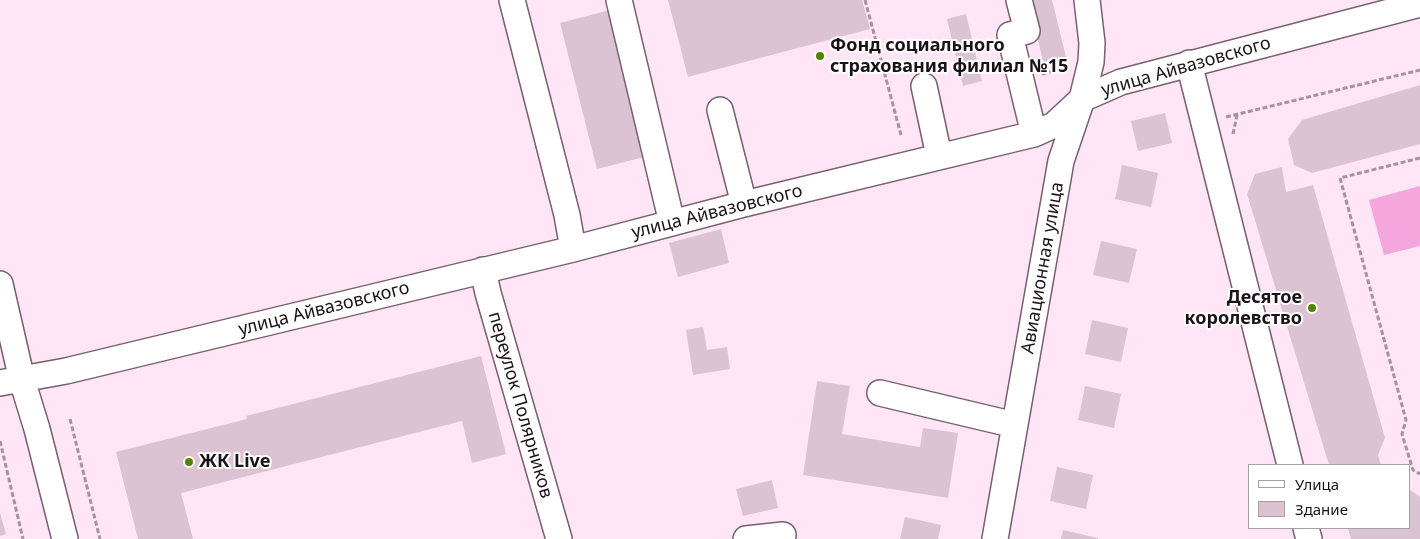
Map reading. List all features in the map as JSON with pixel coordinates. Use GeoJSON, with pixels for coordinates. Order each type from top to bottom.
{"type":"FeatureCollection","features":[{"type":"Feature","properties":{"kind":"street"},"geometry":{"type":"LineString","coordinates":[[512,0],[567,215],[573,249]]}},
{"type":"Feature","properties":{"kind":"street"},"geometry":{"type":"LineString","coordinates":[[619,0],[672,223]]}},
{"type":"Feature","properties":{"kind":"street"},"geometry":{"type":"LineString","coordinates":[[1019,0],[1027,31],[1010,35],[1034,134]]}},
{"type":"Feature","properties":{"kind":"street","name":"Авиационная улица"},"geometry":{"type":"LineString","coordinates":[[995,539],[1061,161],[1082,99],[1091,62],[1092,43],[1088,0]]}},
{"type":"Feature","properties":{"kind":"street","name":"улица Айвазовского"},"geometry":{"type":"LineString","coordinates":[[11,381],[76,369],[573,249],[744,204],[1034,134],[1054,125],[1082,99],[1121,82],[1420,4]]}},
{"type":"Feature","properties":{"kind":"street"},"geometry":{"type":"LineString","coordinates":[[1189,63],[1290,464]]}},
{"type":"Feature","properties":{"kind":"street"},"geometry":{"type":"LineString","coordinates":[[924,86],[939,156]]}},
{"type":"Feature","properties":{"kind":"street"},"geometry":{"type":"LineString","coordinates":[[720,110],[744,204]]}},
{"type":"Feature","properties":{"kind":"street","name":"переулок Полярников"},"geometry":{"type":"LineString","coordinates":[[483,270],[559,539]]}},
{"type":"Feature","properties":{"kind":"street"},"geometry":{"type":"LineString","coordinates":[[0,284],[11,381],[37,429],[65,539]]}},
{"type":"Feature","properties":{"kind":"street"},"geometry":{"type":"LineString","coordinates":[[880,393],[1015,425]]}},
{"type":"Feature","properties":{"kind":"street"},"geometry":{"type":"LineString","coordinates":[[746,539],[784,534]]}},
{"type":"Feature","properties":{"kind":"path"},"geometry":{"type":"LineString","coordinates":[[865,0],[901,135]]}},
{"type":"Feature","properties":{"kind":"path"},"geometry":{"type":"LineString","coordinates":[[1222,118],[1420,70]]}},
{"type":"Feature","properties":{"kind":"path"},"geometry":{"type":"LineString","coordinates":[[1420,158],[1340,178],[1406,420],[1402,434],[1413,470],[1420,474]]}},
{"type":"Feature","properties":{"kind":"path"},"geometry":{"type":"LineString","coordinates":[[70,419],[100,539]]}},
{"type":"Feature","properties":{"kind":"path"},"geometry":{"type":"LineString","coordinates":[[0,441],[23,539]]}},
{"type":"Feature","properties":{"kind":"shaded area"},"geometry":{"type":"Polygon","coordinates":[[[1420,186],[1420,246],[1384,255],[1369,200],[1420,186]]]}},
{"type":"Feature","properties":{"kind":"building"},"geometry":{"type":"Polygon","coordinates":[[[668,0],[862,0],[870,29],[688,77],[668,0]]]}},
{"type":"Feature","properties":{"kind":"building"},"geometry":{"type":"Polygon","coordinates":[[[1029,0],[1052,0],[1067,61],[1044,66],[1029,0]]]}},
{"type":"Feature","properties":{"kind":"building"},"geometry":{"type":"Polygon","coordinates":[[[614,9],[652,155],[597,169],[560,23],[614,9]]]}},
{"type":"Feature","properties":{"kind":"building"},"geometry":{"type":"Polygon","coordinates":[[[966,14],[982,81],[963,86],[947,19],[966,14]]]}},
{"type":"Feature","properties":{"kind":"building"},"geometry":{"type":"Polygon","coordinates":[[[1420,85],[1420,144],[1312,173],[1294,165],[1288,139],[1302,120],[1420,85]]]}},
{"type":"Feature","properties":{"kind":"building"},"geometry":{"type":"Polygon","coordinates":[[[1165,113],[1172,143],[1138,151],[1131,121],[1165,113]]]}},
{"type":"Feature","properties":{"kind":"building"},"geometry":{"type":"Polygon","coordinates":[[[1122,165],[1158,173],[1151,207],[1115,199],[1122,165]]]}},
{"type":"Feature","properties":{"kind":"building"},"geometry":{"type":"Polygon","coordinates":[[[1282,167],[1286,192],[1313,185],[1385,438],[1378,455],[1381,464],[1329,464],[1247,194],[1255,174],[1282,167]]]}},
{"type":"Feature","properties":{"kind":"building"},"geometry":{"type":"Polygon","coordinates":[[[721,229],[729,263],[678,277],[669,243],[721,229]]]}},
{"type":"Feature","properties":{"kind":"building"},"geometry":{"type":"Polygon","coordinates":[[[1101,241],[1137,249],[1129,283],[1093,275],[1101,241]]]}},
{"type":"Feature","properties":{"kind":"building"},"geometry":{"type":"Polygon","coordinates":[[[1092,320],[1128,328],[1121,362],[1085,354],[1092,320]]]}},
{"type":"Feature","properties":{"kind":"building"},"geometry":{"type":"Polygon","coordinates":[[[703,327],[707,350],[727,347],[730,369],[693,375],[686,330],[703,327]]]}},
{"type":"Feature","properties":{"kind":"building"},"geometry":{"type":"Polygon","coordinates":[[[481,356],[506,454],[472,463],[462,421],[181,493],[193,539],[138,539],[116,452],[247,419],[246,416],[481,356]]]}},
{"type":"Feature","properties":{"kind":"building"},"geometry":{"type":"Polygon","coordinates":[[[817,381],[850,386],[842,434],[920,447],[923,428],[958,433],[948,498],[803,475],[817,381]]]}},
{"type":"Feature","properties":{"kind":"building"},"geometry":{"type":"Polygon","coordinates":[[[1085,386],[1121,394],[1114,428],[1078,420],[1085,386]]]}},
{"type":"Feature","properties":{"kind":"building"},"geometry":{"type":"Polygon","coordinates":[[[1057,467],[1093,475],[1086,509],[1050,501],[1057,467]]]}},
{"type":"Feature","properties":{"kind":"building"},"geometry":{"type":"Polygon","coordinates":[[[772,480],[778,508],[743,516],[736,489],[772,480]]]}},
{"type":"Feature","properties":{"kind":"building"},"geometry":{"type":"Polygon","coordinates":[[[1410,490],[1420,497],[1420,539],[1351,539],[1348,529],[1410,529],[1410,490]]]}},
{"type":"Feature","properties":{"kind":"building"},"geometry":{"type":"Polygon","coordinates":[[[0,513],[6,534],[0,536],[0,513]]]}},
{"type":"Feature","properties":{"kind":"building"},"geometry":{"type":"Polygon","coordinates":[[[905,517],[941,525],[938,539],[900,539],[905,517]]]}},
{"type":"Feature","properties":{"kind":"building"},"geometry":{"type":"Polygon","coordinates":[[[1063,530],[1098,538],[1098,539],[1061,539],[1063,530]]]}},
{"type":"Feature","properties":{"kind":"place","name":"Фонд социального страхования филиал №15"},"geometry":{"type":"Point","coordinates":[820,56]}},
{"type":"Feature","properties":{"kind":"place","name":"Десятое королевство"},"geometry":{"type":"Point","coordinates":[1312,308]}},
{"type":"Feature","properties":{"kind":"place","name":"ЖК Live"},"geometry":{"type":"Point","coordinates":[189,462]}}]}
